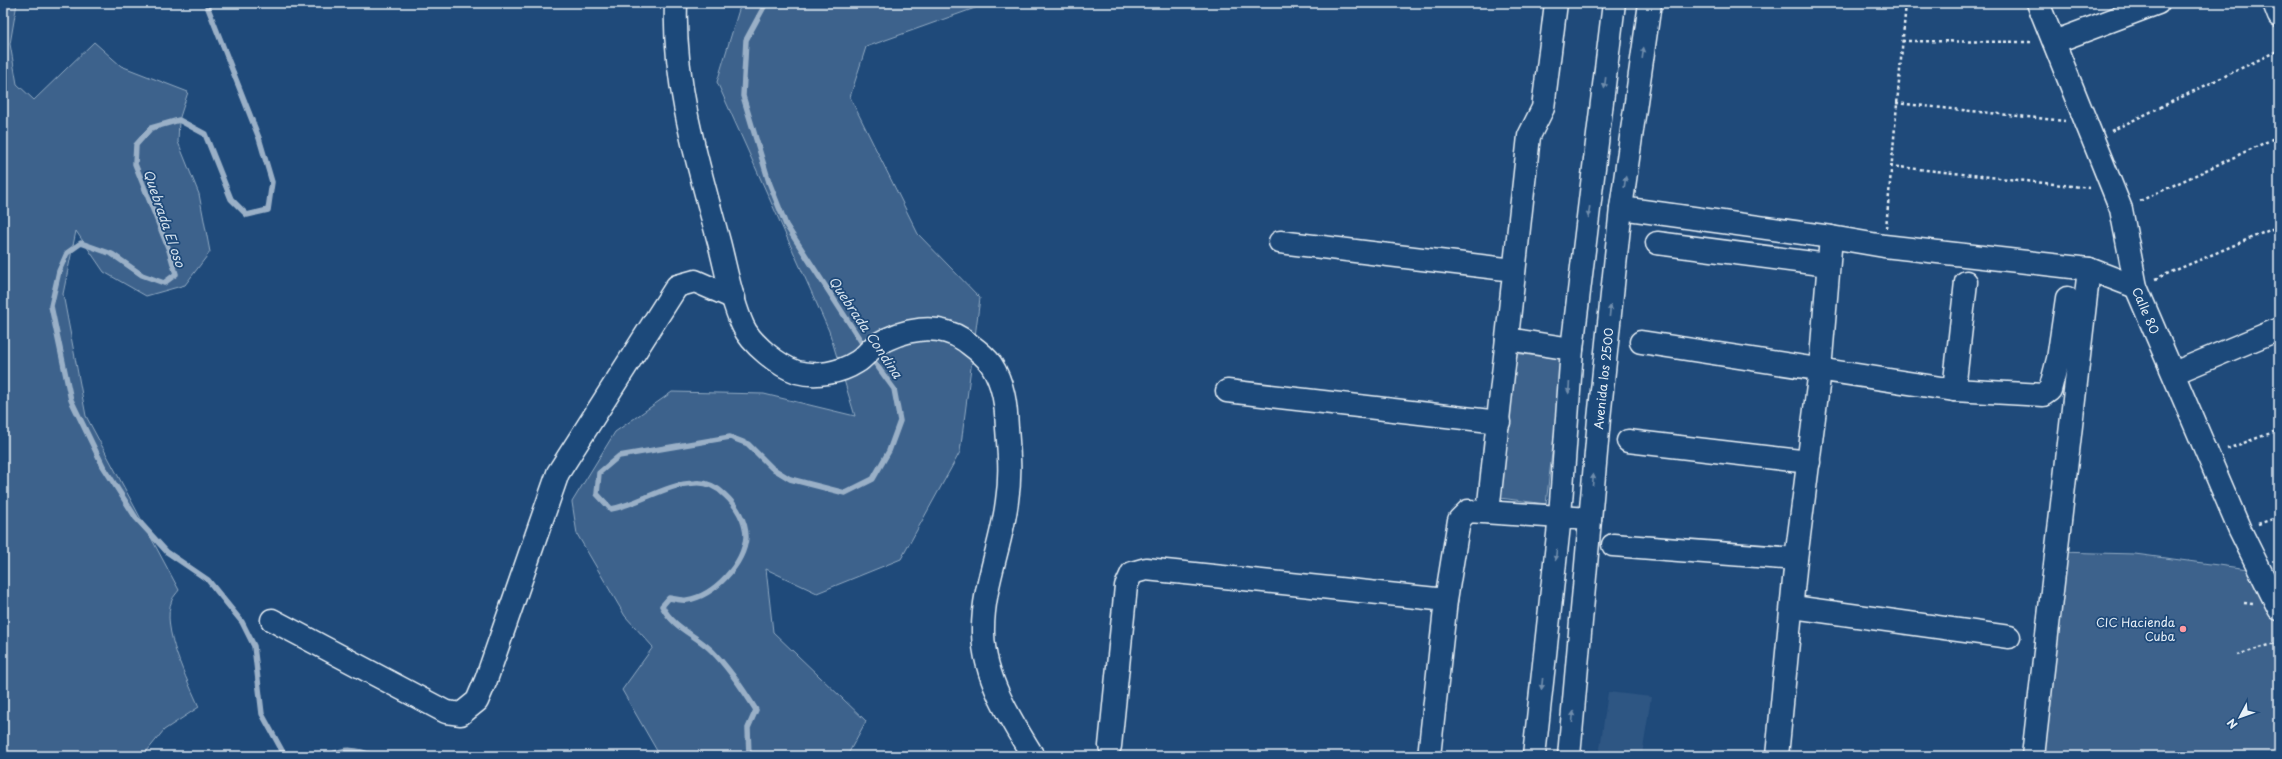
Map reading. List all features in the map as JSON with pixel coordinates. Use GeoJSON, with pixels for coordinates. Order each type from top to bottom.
{"type":"FeatureCollection","features":[{"type":"Feature","properties":{"kind":"street"},"geometry":{"type":"LineString","coordinates":[[676,3],[678,67],[696,157],[743,328],[763,351],[778,363],[796,372],[819,376],[856,363],[876,346],[906,332],[929,328],[954,334],[976,348],[991,364],[1005,395],[1010,470],[1008,490],[986,595],[983,633],[987,663],[1005,710],[1033,756]]}},
{"type":"Feature","properties":{"kind":"street"},"geometry":{"type":"LineString","coordinates":[[1488,512],[1529,136],[1543,108],[1556,3]]}},
{"type":"Feature","properties":{"kind":"street"},"geometry":{"type":"LineString","coordinates":[[1534,756],[1560,516],[1572,349],[1614,3]]}},
{"type":"Feature","properties":{"kind":"street","name":"Avenida los 2500"},"geometry":{"type":"LineString","coordinates":[[1569,756],[1590,519],[1621,208],[1650,3]]}},
{"type":"Feature","properties":{"kind":"street","name":"Calle 80"},"geometry":{"type":"LineString","coordinates":[[2038,3],[2117,200],[2136,287],[2240,530],[2279,609]]}},
{"type":"Feature","properties":{"kind":"street"},"geometry":{"type":"LineString","coordinates":[[2054,42],[2158,3]]}},
{"type":"Feature","properties":{"kind":"street"},"geometry":{"type":"LineString","coordinates":[[2274,3],[2279,16]]}},
{"type":"Feature","properties":{"kind":"street"},"geometry":{"type":"LineString","coordinates":[[1621,208],[1831,237],[1884,246],[2089,269],[2136,287]]}},
{"type":"Feature","properties":{"kind":"street"},"geometry":{"type":"LineString","coordinates":[[1777,756],[1793,607],[1796,559],[1820,370],[1831,237]]}},
{"type":"Feature","properties":{"kind":"street"},"geometry":{"type":"LineString","coordinates":[[1280,242],[1514,270]]}},
{"type":"Feature","properties":{"kind":"street"},"geometry":{"type":"LineString","coordinates":[[1657,243],[1828,264]]}},
{"type":"Feature","properties":{"kind":"street"},"geometry":{"type":"LineString","coordinates":[[2034,756],[2089,269]]}},
{"type":"Feature","properties":{"kind":"street"},"geometry":{"type":"LineString","coordinates":[[272,620],[446,712],[461,714],[477,701],[486,680],[558,473],[677,286],[695,281],[734,298]]}},
{"type":"Feature","properties":{"kind":"street"},"geometry":{"type":"LineString","coordinates":[[1954,390],[1966,282]]}},
{"type":"Feature","properties":{"kind":"street"},"geometry":{"type":"LineString","coordinates":[[1642,342],[1954,390],[2043,395],[2050,390],[2058,359],[2067,298]]}},
{"type":"Feature","properties":{"kind":"street"},"geometry":{"type":"LineString","coordinates":[[2174,373],[2279,329]]}},
{"type":"Feature","properties":{"kind":"street"},"geometry":{"type":"LineString","coordinates":[[1507,339],[1572,349]]}},
{"type":"Feature","properties":{"kind":"street"},"geometry":{"type":"LineString","coordinates":[[1227,391],[1499,422]]}},
{"type":"Feature","properties":{"kind":"street"},"geometry":{"type":"LineString","coordinates":[[1628,441],[1808,462]]}},
{"type":"Feature","properties":{"kind":"street"},"geometry":{"type":"LineString","coordinates":[[1428,756],[1446,600],[1459,520],[1468,511],[1590,519]]}},
{"type":"Feature","properties":{"kind":"street"},"geometry":{"type":"LineString","coordinates":[[1613,545],[1796,559]]}},
{"type":"Feature","properties":{"kind":"street"},"geometry":{"type":"LineString","coordinates":[[1110,746],[1126,586],[1132,574],[1146,569],[1446,600]]}},
{"type":"Feature","properties":{"kind":"street"},"geometry":{"type":"LineString","coordinates":[[1793,607],[2009,637]]}},
{"type":"Feature","properties":{"kind":"path"},"geometry":{"type":"LineString","coordinates":[[1884,246],[1890,166],[1906,3]]}},
{"type":"Feature","properties":{"kind":"path"},"geometry":{"type":"LineString","coordinates":[[1902,41],[2054,42]]}},
{"type":"Feature","properties":{"kind":"path"},"geometry":{"type":"LineString","coordinates":[[1896,103],[2089,131],[2279,50]]}},
{"type":"Feature","properties":{"kind":"path"},"geometry":{"type":"LineString","coordinates":[[1890,166],[2117,200],[2279,136]]}},
{"type":"Feature","properties":{"kind":"path"},"geometry":{"type":"LineString","coordinates":[[2136,287],[2279,226]]}},
{"type":"Feature","properties":{"kind":"path"},"geometry":{"type":"LineString","coordinates":[[2208,456],[2279,430]]}},
{"type":"Feature","properties":{"kind":"path"},"geometry":{"type":"LineString","coordinates":[[2237,655],[2279,642]]}},
{"type":"Feature","properties":{"kind":"shaded area"},"geometry":{"type":"Polygon","coordinates":[[[3,3],[17,3],[10,44],[17,84],[34,100],[94,42],[121,66],[188,92],[179,120],[178,142],[199,194],[210,252],[185,285],[146,296],[104,272],[76,231],[63,294],[86,416],[179,590],[172,600],[169,612],[172,639],[182,669],[199,707],[164,730],[143,756],[3,756],[3,3]]]}},
{"type":"Feature","properties":{"kind":"shaded area"},"geometry":{"type":"Polygon","coordinates":[[[741,3],[989,3],[866,47],[850,97],[918,234],[980,298],[960,452],[901,559],[817,593],[766,569],[773,632],[866,721],[847,756],[660,756],[622,690],[653,647],[625,616],[577,534],[572,502],[615,432],[672,392],[764,394],[855,416],[829,331],[717,82],[741,3]]]}},
{"type":"Feature","properties":{"kind":"shaded area"},"geometry":{"type":"Polygon","coordinates":[[[1513,353],[1563,359],[1546,504],[1500,498],[1513,353]]]}},
{"type":"Feature","properties":{"kind":"shaded area"},"geometry":{"type":"Polygon","coordinates":[[[2057,552],[2135,554],[2248,569],[2279,609],[2279,756],[2034,756],[2057,552]]]}},
{"type":"Feature","properties":{"kind":"shaded area"},"geometry":{"type":"Polygon","coordinates":[[[1608,692],[1651,697],[1642,756],[1599,756],[1608,692]]]}},
{"type":"Feature","properties":{"kind":"waterway","name":"Quebrada El oso"},"geometry":{"type":"LineString","coordinates":[[206,3],[259,138],[272,182],[268,210],[247,215],[231,199],[205,134],[179,120],[151,128],[136,145],[135,164],[169,250],[176,274],[164,283],[142,275],[112,254],[81,243],[67,253],[59,271],[51,306],[71,400],[103,466],[136,518],[167,552],[208,580],[242,622],[254,646],[262,714],[285,756]]}},
{"type":"Feature","properties":{"kind":"waterway","name":"Quebrada Condina"},"geometry":{"type":"LineString","coordinates":[[766,3],[746,40],[743,96],[769,182],[786,225],[866,349]]}},
{"type":"Feature","properties":{"kind":"waterway","name":"Quebrada Condina"},"geometry":{"type":"LineString","coordinates":[[749,756],[748,728],[756,710],[736,679],[724,664],[705,645],[672,620],[662,606],[669,598],[685,600],[697,597],[707,592],[717,585],[734,568],[740,558],[746,537],[746,531],[740,514],[722,492],[708,484],[699,483],[684,484],[673,487],[632,503],[611,509],[597,494],[599,473],[619,456],[730,437],[748,444],[772,468],[790,479],[845,493],[873,479],[889,451],[900,421],[894,389],[870,356]]}},
{"type":"Feature","properties":{"kind":"waterway","name":"Quebrada El oso"},"geometry":{"type":"LineString","coordinates":[[329,756],[335,753],[351,750],[373,756]]}},
{"type":"Feature","properties":{"kind":"place","name":"CIC Hacienda Cuba"},"geometry":{"type":"Point","coordinates":[2183,629]}}]}
